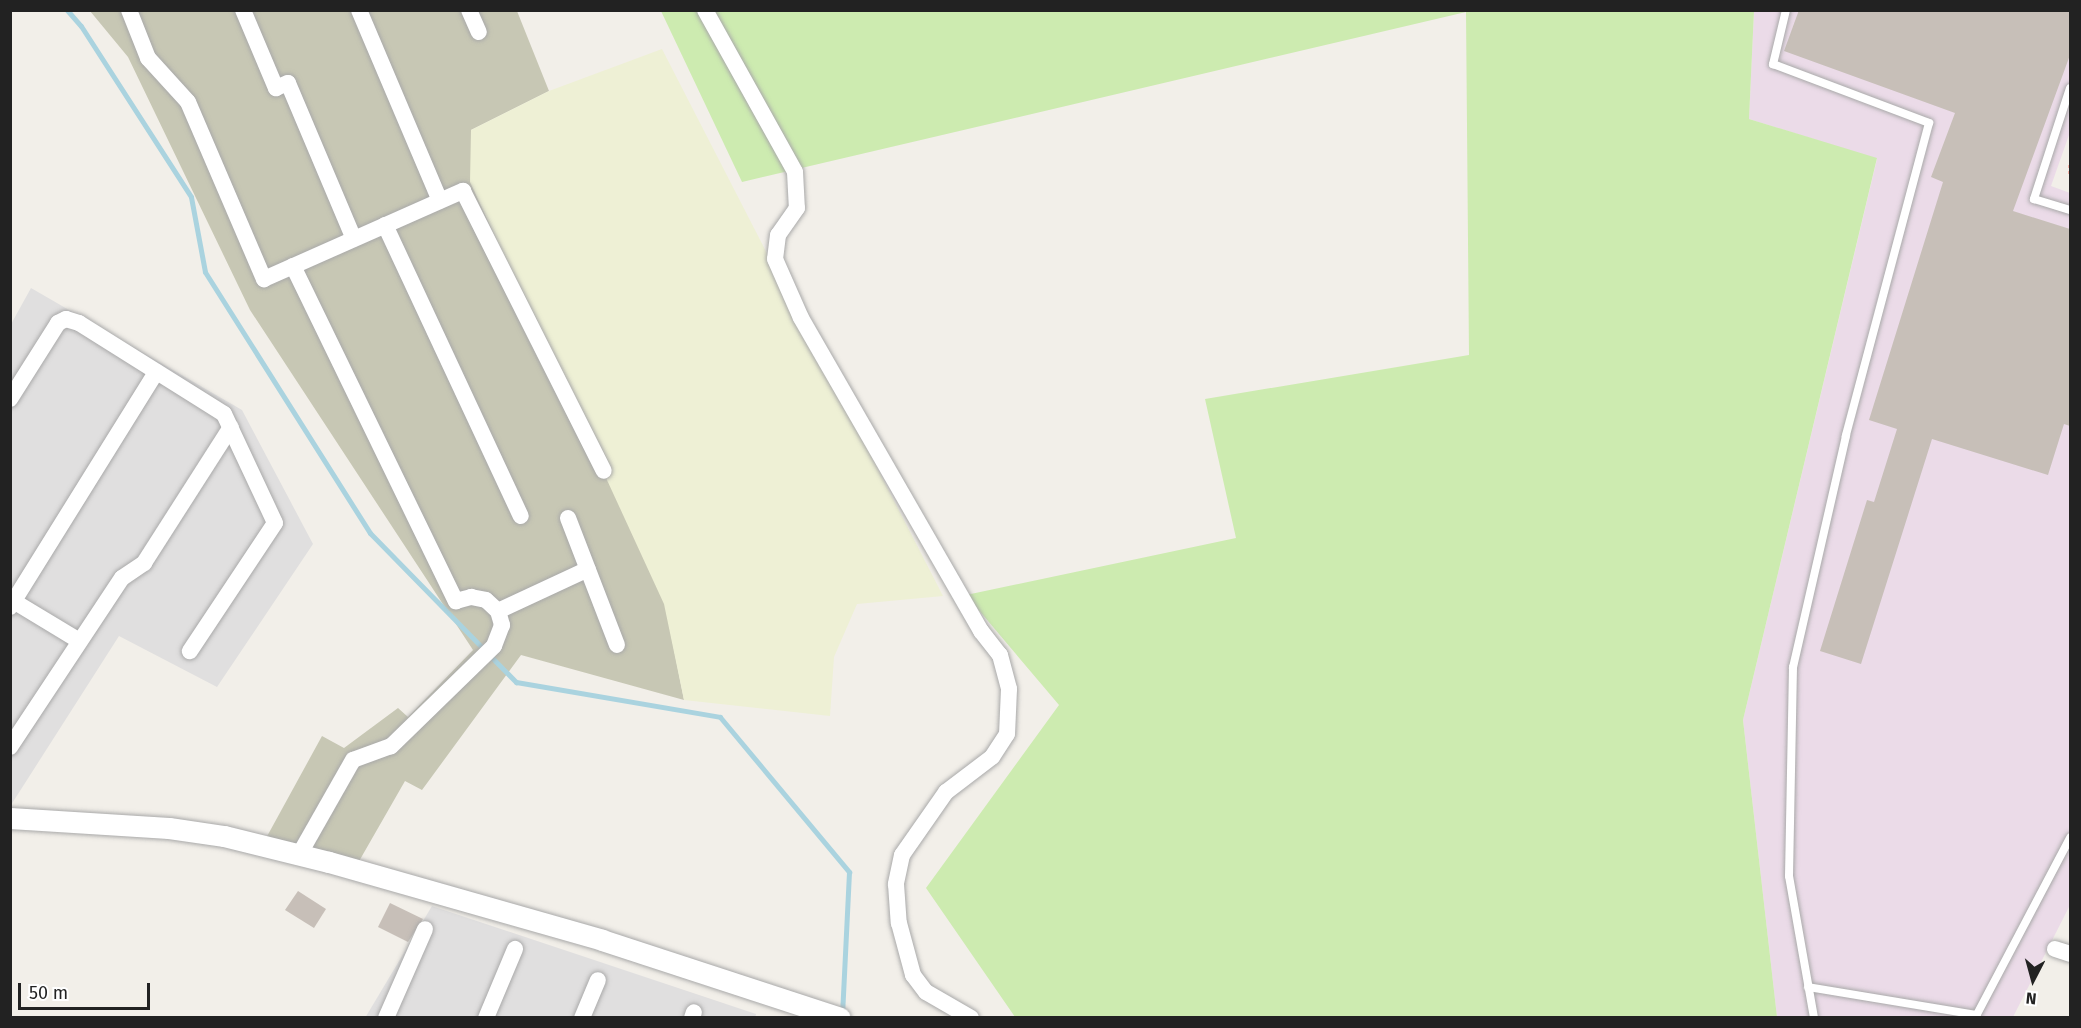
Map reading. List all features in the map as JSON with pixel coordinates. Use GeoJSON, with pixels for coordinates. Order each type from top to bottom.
{"type":"FeatureCollection","features":[{"type":"Feature","properties":{"kind":"street"},"geometry":{"type":"LineString","coordinates":[[129,10],[148,58],[188,102],[264,279],[463,191],[603,471]]}},
{"type":"Feature","properties":{"kind":"street"},"geometry":{"type":"LineString","coordinates":[[243,10],[276,88],[288,83],[354,239]]}},
{"type":"Feature","properties":{"kind":"street"},"geometry":{"type":"LineString","coordinates":[[359,10],[440,201]]}},
{"type":"Feature","properties":{"kind":"street"},"geometry":{"type":"LineString","coordinates":[[469,10],[479,32]]}},
{"type":"Feature","properties":{"kind":"street"},"geometry":{"type":"LineString","coordinates":[[705,10],[795,172],[797,208],[778,235],[775,259],[788,288],[981,631],[1000,655],[1009,689],[1007,734],[992,757],[946,792],[902,855],[896,884],[899,923],[913,975],[926,992],[970,1017]]}},
{"type":"Feature","properties":{"kind":"street"},"geometry":{"type":"LineString","coordinates":[[385,225],[521,516]]}},
{"type":"Feature","properties":{"kind":"street"},"geometry":{"type":"LineString","coordinates":[[293,266],[456,601],[479,597],[498,611],[501,633],[494,646],[391,746],[353,760],[299,855]]}},
{"type":"Feature","properties":{"kind":"street"},"geometry":{"type":"LineString","coordinates":[[10,399],[58,323],[66,319],[79,323],[224,414],[275,523],[190,651]]}},
{"type":"Feature","properties":{"kind":"street"},"geometry":{"type":"LineString","coordinates":[[78,640],[12,602],[156,372]]}},
{"type":"Feature","properties":{"kind":"street"},"geometry":{"type":"LineString","coordinates":[[10,747],[78,640],[122,578],[144,563],[231,427]]}},
{"type":"Feature","properties":{"kind":"street"},"geometry":{"type":"LineString","coordinates":[[568,518],[617,645]]}},
{"type":"Feature","properties":{"kind":"street"},"geometry":{"type":"LineString","coordinates":[[498,611],[588,569]]}},
{"type":"Feature","properties":{"kind":"street"},"geometry":{"type":"LineString","coordinates":[[10,818],[169,828],[299,855],[602,940],[840,1017]]}},
{"type":"Feature","properties":{"kind":"street"},"geometry":{"type":"LineString","coordinates":[[386,1017],[425,929]]}},
{"type":"Feature","properties":{"kind":"street"},"geometry":{"type":"LineString","coordinates":[[486,1017],[515,950]]}},
{"type":"Feature","properties":{"kind":"street"},"geometry":{"type":"LineString","coordinates":[[582,1017],[598,980]]}},
{"type":"Feature","properties":{"kind":"lane"},"geometry":{"type":"LineString","coordinates":[[1786,10],[1773,64],[1929,123],[1846,436],[1793,667],[1789,876],[1814,1017]]}},
{"type":"Feature","properties":{"kind":"lane"},"geometry":{"type":"LineString","coordinates":[[2070,88],[2034,199],[2070,210]]}},
{"type":"Feature","properties":{"kind":"lane"},"geometry":{"type":"LineString","coordinates":[[1808,987],[1976,1016],[2070,838]]}},
{"type":"Feature","properties":{"kind":"path"},"geometry":{"type":"LineString","coordinates":[[2070,164],[2070,174]]}},
{"type":"Feature","properties":{"kind":"shaded area"},"geometry":{"type":"Polygon","coordinates":[[[90,11],[517,11],[549,91],[471,130],[512,271],[665,604],[684,700],[521,655],[422,790],[405,781],[358,863],[265,840],[322,736],[344,748],[398,708],[408,717],[473,650],[250,310],[128,57],[90,11]]]}},
{"type":"Feature","properties":{"kind":"shaded area"},"geometry":{"type":"Polygon","coordinates":[[[1754,11],[2070,11],[2070,132],[2051,186],[2070,193],[2070,905],[2013,1017],[1777,1017],[1743,720],[1877,159],[1749,119],[1754,11]]]}},
{"type":"Feature","properties":{"kind":"shaded area"},"geometry":{"type":"Polygon","coordinates":[[[662,49],[943,596],[857,604],[834,657],[830,716],[684,700],[664,604],[470,182],[471,130],[549,91],[662,49]]]}},
{"type":"Feature","properties":{"kind":"shaded area"},"geometry":{"type":"Polygon","coordinates":[[[31,288],[242,410],[313,544],[217,687],[119,636],[11,805],[10,326],[31,288]]]}},
{"type":"Feature","properties":{"kind":"shaded area"},"geometry":{"type":"Polygon","coordinates":[[[432,906],[756,1014],[755,1018],[365,1018],[432,906]]]}},
{"type":"Feature","properties":{"kind":"green space"},"geometry":{"type":"Polygon","coordinates":[[[661,11],[1754,11],[1749,119],[1877,158],[1743,720],[1777,1017],[1015,1017],[926,888],[1059,705],[966,595],[1236,538],[1205,399],[1469,355],[1466,12],[742,182],[661,11]]]}},
{"type":"Feature","properties":{"kind":"building"},"geometry":{"type":"Polygon","coordinates":[[[1799,10],[2070,10],[2070,55],[2013,211],[2070,229],[2070,426],[2064,424],[2048,475],[1932,439],[1861,664],[1820,651],[1867,500],[1874,502],[1897,429],[1869,420],[1943,182],[1931,177],[1955,113],[1784,51],[1799,10]]]}},
{"type":"Feature","properties":{"kind":"building"},"geometry":{"type":"Polygon","coordinates":[[[298,891],[326,909],[314,928],[285,910],[298,891]]]}},
{"type":"Feature","properties":{"kind":"building"},"geometry":{"type":"Polygon","coordinates":[[[390,903],[423,919],[408,942],[378,927],[390,903]]]}},
{"type":"Feature","properties":{"kind":"waterway"},"geometry":{"type":"LineString","coordinates":[[67,10],[81,26],[191,197],[205,272],[370,533],[516,682],[720,717],[849,872],[842,1013]]}}]}
